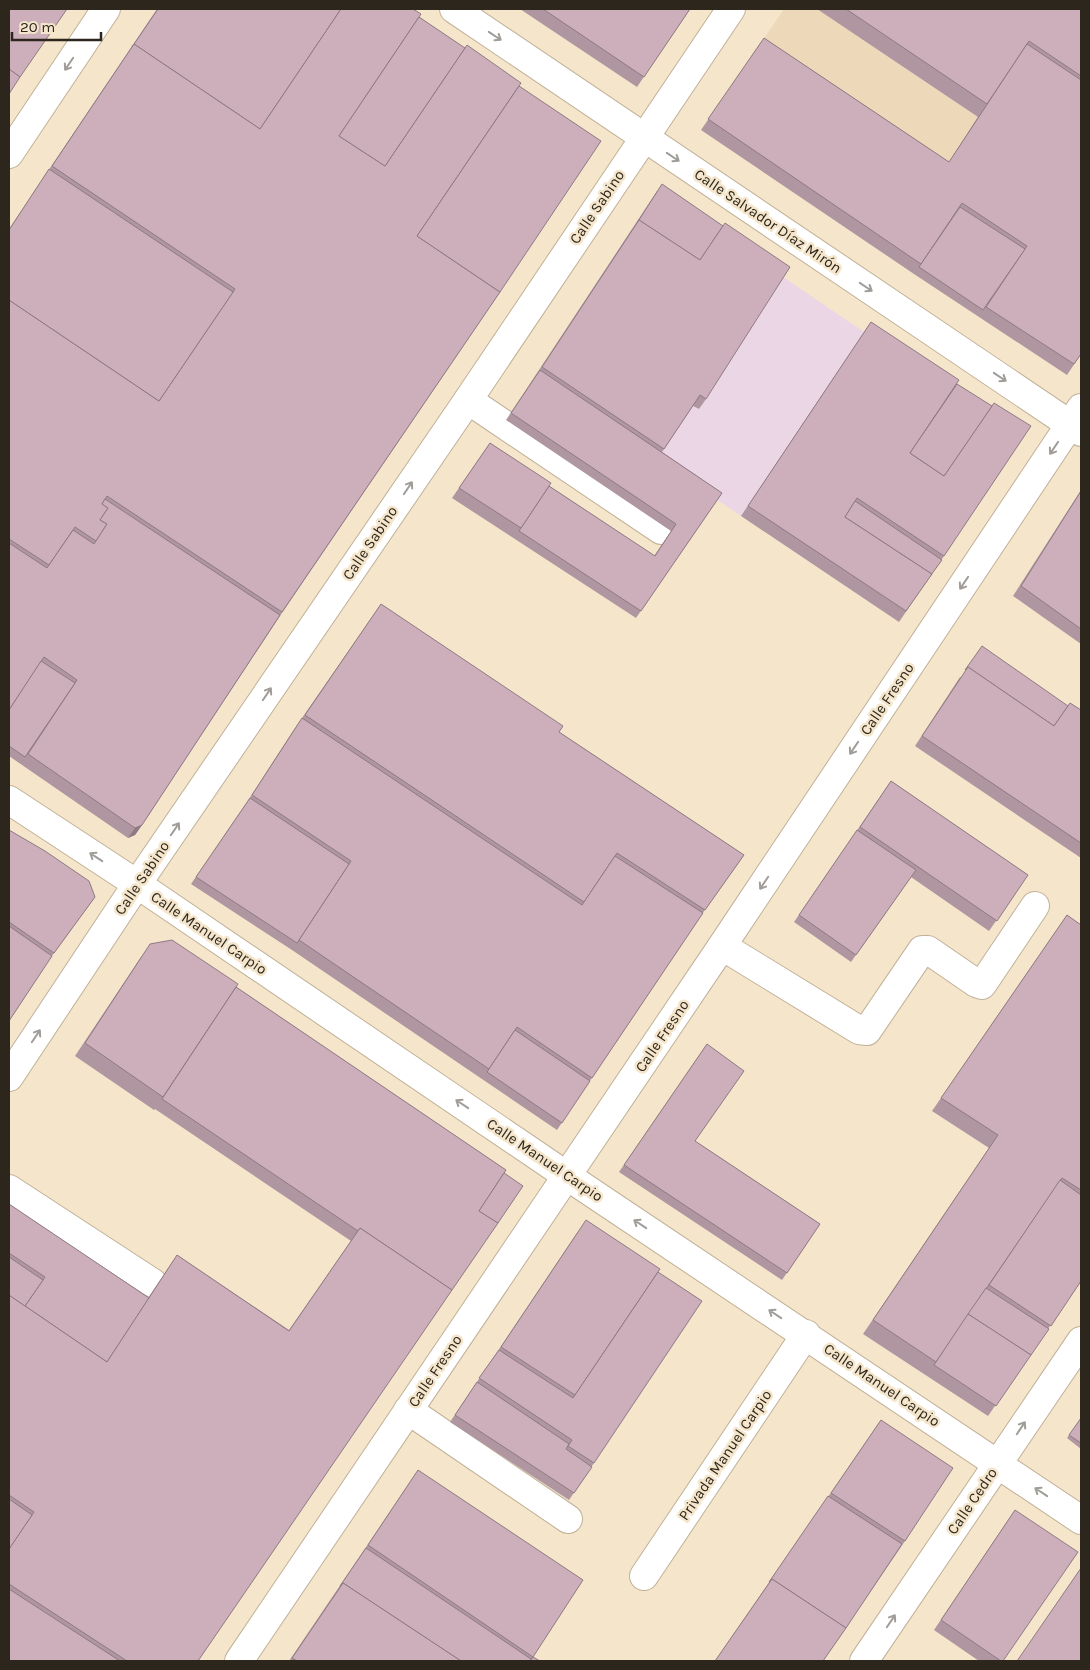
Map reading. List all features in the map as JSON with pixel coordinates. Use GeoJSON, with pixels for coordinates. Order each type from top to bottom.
{"type":"FeatureCollection","features":[{"type":"Feature","properties":{"kind":"street"},"geometry":{"type":"LineString","coordinates":[[9,154],[106,9]]}},
{"type":"Feature","properties":{"kind":"street","name":"Calle Salvador Díaz Mirón"},"geometry":{"type":"LineString","coordinates":[[454,9],[644,137],[1077,421]]}},
{"type":"Feature","properties":{"kind":"street","name":"Calle Sabino"},"geometry":{"type":"LineString","coordinates":[[9,1077],[137,884],[468,400],[731,9]]}},
{"type":"Feature","properties":{"kind":"street"},"geometry":{"type":"LineString","coordinates":[[468,400],[661,530]]}},
{"type":"Feature","properties":{"kind":"street","name":"Calle Fresno"},"geometry":{"type":"LineString","coordinates":[[239,1661],[1077,421]]}},
{"type":"Feature","properties":{"kind":"street","name":"Calle Manuel Carpio"},"geometry":{"type":"LineString","coordinates":[[9,800],[137,884],[567,1176],[998,1462],[1081,1520]]}},
{"type":"Feature","properties":{"kind":"street"},"geometry":{"type":"LineString","coordinates":[[722,946],[860,1030],[867,1030],[922,950],[928,950],[976,983],[982,985],[1035,906]]}},
{"type":"Feature","properties":{"kind":"street"},"geometry":{"type":"LineString","coordinates":[[9,1189],[153,1283]]}},
{"type":"Feature","properties":{"kind":"street","name":"Privada Manuel Carpio"},"geometry":{"type":"LineString","coordinates":[[644,1576],[806,1334]]}},
{"type":"Feature","properties":{"kind":"street","name":"Calle Cedro"},"geometry":{"type":"LineString","coordinates":[[867,1660],[998,1462],[1081,1341]]}},
{"type":"Feature","properties":{"kind":"street"},"geometry":{"type":"LineString","coordinates":[[408,1410],[568,1519]]}},
{"type":"Feature","properties":{"kind":"shaded area"},"geometry":{"type":"Polygon","coordinates":[[[784,9],[817,9],[978,117],[942,172],[757,49],[784,9]]]}},
{"type":"Feature","properties":{"kind":"shaded area"},"geometry":{"type":"Polygon","coordinates":[[[783,277],[864,332],[741,516],[657,459],[693,406],[699,409],[783,277]]]}},
{"type":"Feature","properties":{"kind":"building"},"geometry":{"type":"Polygon","coordinates":[[[9,9],[67,9],[20,77],[9,69],[9,9]]]}},
{"type":"Feature","properties":{"kind":"building"},"geometry":{"type":"Polygon","coordinates":[[[158,9],[341,9],[260,129],[134,44],[158,9]]]}},
{"type":"Feature","properties":{"kind":"building"},"geometry":{"type":"Polygon","coordinates":[[[341,9],[413,9],[421,14],[339,136],[385,166],[467,45],[521,83],[417,236],[500,292],[282,612],[107,496],[102,504],[108,508],[100,520],[107,524],[96,541],[75,527],[49,565],[9,539],[9,300],[159,401],[235,289],[52,166],[134,44],[260,129],[341,9]]]}},
{"type":"Feature","properties":{"kind":"building"},"geometry":{"type":"Polygon","coordinates":[[[543,9],[690,9],[644,77],[543,9]]]}},
{"type":"Feature","properties":{"kind":"building"},"geometry":{"type":"Polygon","coordinates":[[[846,9],[1081,9],[1081,76],[1029,41],[987,104],[846,9]]]}},
{"type":"Feature","properties":{"kind":"building"},"geometry":{"type":"Polygon","coordinates":[[[419,17],[465,48],[385,166],[339,136],[419,17]]]}},
{"type":"Feature","properties":{"kind":"building"},"geometry":{"type":"Polygon","coordinates":[[[764,38],[949,162],[1027,44],[1081,80],[1081,354],[1074,364],[986,307],[1027,246],[962,203],[921,264],[708,119],[764,38]]]}},
{"type":"Feature","properties":{"kind":"building"},"geometry":{"type":"Polygon","coordinates":[[[9,69],[20,77],[9,94],[9,69]]]}},
{"type":"Feature","properties":{"kind":"building"},"geometry":{"type":"Polygon","coordinates":[[[519,86],[601,141],[500,292],[417,236],[519,86]]]}},
{"type":"Feature","properties":{"kind":"building"},"geometry":{"type":"Polygon","coordinates":[[[49,169],[233,292],[159,401],[9,300],[9,230],[49,169]]]}},
{"type":"Feature","properties":{"kind":"building"},"geometry":{"type":"Polygon","coordinates":[[[662,184],[723,226],[700,260],[639,220],[637,223],[662,184]]]}},
{"type":"Feature","properties":{"kind":"building"},"geometry":{"type":"Polygon","coordinates":[[[960,207],[1025,249],[983,310],[919,267],[960,207]]]}},
{"type":"Feature","properties":{"kind":"building"},"geometry":{"type":"Polygon","coordinates":[[[639,220],[700,260],[725,223],[790,267],[706,399],[700,395],[664,449],[542,367],[639,220]]]}},
{"type":"Feature","properties":{"kind":"building"},"geometry":{"type":"Polygon","coordinates":[[[871,322],[959,380],[910,453],[944,476],[994,403],[1031,426],[944,556],[857,498],[845,517],[932,574],[906,611],[748,506],[871,322]]]}},
{"type":"Feature","properties":{"kind":"building"},"geometry":{"type":"Polygon","coordinates":[[[540,370],[722,493],[641,611],[519,531],[549,486],[655,556],[676,524],[511,413],[540,370]]]}},
{"type":"Feature","properties":{"kind":"building"},"geometry":{"type":"Polygon","coordinates":[[[957,384],[992,406],[944,476],[910,453],[957,384]]]}},
{"type":"Feature","properties":{"kind":"building"},"geometry":{"type":"Polygon","coordinates":[[[490,443],[551,483],[521,528],[459,488],[490,443]]]}},
{"type":"Feature","properties":{"kind":"building"},"geometry":{"type":"Polygon","coordinates":[[[1081,491],[1081,629],[1021,586],[1081,491]]]}},
{"type":"Feature","properties":{"kind":"building"},"geometry":{"type":"Polygon","coordinates":[[[105,499],[280,615],[142,825],[135,828],[28,754],[77,680],[44,657],[9,710],[9,543],[47,568],[73,530],[94,544],[107,524],[100,520],[108,508],[102,504],[105,499]]]}},
{"type":"Feature","properties":{"kind":"building"},"geometry":{"type":"Polygon","coordinates":[[[855,501],[942,560],[932,574],[845,517],[855,501]]]}},
{"type":"Feature","properties":{"kind":"building"},"geometry":{"type":"Polygon","coordinates":[[[381,604],[563,726],[559,732],[744,855],[705,910],[617,853],[584,902],[305,715],[381,604]]]}},
{"type":"Feature","properties":{"kind":"building"},"geometry":{"type":"Polygon","coordinates":[[[982,646],[1068,706],[1054,726],[968,667],[965,670],[982,646]]]}},
{"type":"Feature","properties":{"kind":"building"},"geometry":{"type":"Polygon","coordinates":[[[41,661],[75,683],[25,757],[9,746],[9,710],[41,661]]]}},
{"type":"Feature","properties":{"kind":"building"},"geometry":{"type":"Polygon","coordinates":[[[968,667],[1054,726],[1070,703],[1081,710],[1081,843],[922,736],[968,667]]]}},
{"type":"Feature","properties":{"kind":"building"},"geometry":{"type":"Polygon","coordinates":[[[302,718],[582,905],[615,856],[703,913],[592,1078],[517,1027],[489,1069],[299,940],[351,861],[252,795],[302,718]]]}},
{"type":"Feature","properties":{"kind":"building"},"geometry":{"type":"Polygon","coordinates":[[[891,781],[1028,875],[997,921],[860,827],[891,781]]]}},
{"type":"Feature","properties":{"kind":"building"},"geometry":{"type":"Polygon","coordinates":[[[250,798],[349,864],[297,943],[196,877],[250,798]]]}},
{"type":"Feature","properties":{"kind":"building"},"geometry":{"type":"Polygon","coordinates":[[[9,830],[45,851],[89,881],[95,897],[54,953],[9,922],[9,830]]]}},
{"type":"Feature","properties":{"kind":"building"},"geometry":{"type":"Polygon","coordinates":[[[857,830],[916,870],[856,955],[799,915],[857,830]]]}},
{"type":"Feature","properties":{"kind":"building"},"geometry":{"type":"Polygon","coordinates":[[[1067,915],[1081,925],[1081,1190],[1062,1178],[936,1362],[873,1320],[998,1135],[941,1098],[1067,915]]]}},
{"type":"Feature","properties":{"kind":"building"},"geometry":{"type":"Polygon","coordinates":[[[9,926],[52,956],[9,1021],[9,926]]]}},
{"type":"Feature","properties":{"kind":"building"},"geometry":{"type":"Polygon","coordinates":[[[172,940],[238,984],[163,1097],[85,1043],[150,944],[172,940]]]}},
{"type":"Feature","properties":{"kind":"building"},"geometry":{"type":"Polygon","coordinates":[[[236,987],[506,1170],[479,1211],[498,1223],[452,1290],[360,1228],[358,1231],[162,1099],[236,987]]]}},
{"type":"Feature","properties":{"kind":"building"},"geometry":{"type":"Polygon","coordinates":[[[515,1030],[590,1081],[562,1123],[487,1072],[515,1030]]]}},
{"type":"Feature","properties":{"kind":"building"},"geometry":{"type":"Polygon","coordinates":[[[707,1044],[744,1071],[695,1141],[820,1224],[787,1273],[624,1165],[707,1044]]]}},
{"type":"Feature","properties":{"kind":"building"},"geometry":{"type":"Polygon","coordinates":[[[504,1173],[523,1186],[498,1223],[479,1211],[504,1173]]]}},
{"type":"Feature","properties":{"kind":"building"},"geometry":{"type":"Polygon","coordinates":[[[1060,1180],[1081,1195],[1081,1281],[1051,1326],[989,1285],[1060,1180]]]}},
{"type":"Feature","properties":{"kind":"building"},"geometry":{"type":"Polygon","coordinates":[[[9,1204],[149,1298],[107,1362],[25,1306],[45,1277],[9,1253],[9,1204]]]}},
{"type":"Feature","properties":{"kind":"building"},"geometry":{"type":"Polygon","coordinates":[[[586,1220],[660,1269],[575,1395],[501,1347],[586,1220]]]}},
{"type":"Feature","properties":{"kind":"building"},"geometry":{"type":"Polygon","coordinates":[[[360,1228],[452,1290],[198,1661],[127,1661],[9,1584],[9,1549],[34,1512],[9,1495],[9,1295],[107,1362],[177,1255],[289,1331],[360,1228]]]}},
{"type":"Feature","properties":{"kind":"building"},"geometry":{"type":"Polygon","coordinates":[[[9,1257],[43,1280],[25,1306],[9,1295],[9,1257]]]}},
{"type":"Feature","properties":{"kind":"building"},"geometry":{"type":"Polygon","coordinates":[[[658,1272],[702,1301],[594,1463],[568,1446],[572,1440],[479,1378],[499,1350],[573,1398],[658,1272]]]}},
{"type":"Feature","properties":{"kind":"building"},"geometry":{"type":"Polygon","coordinates":[[[986,1288],[1049,1329],[1031,1355],[968,1314],[986,1288]]]}},
{"type":"Feature","properties":{"kind":"building"},"geometry":{"type":"Polygon","coordinates":[[[968,1314],[1031,1355],[996,1406],[934,1365],[968,1314]]]}},
{"type":"Feature","properties":{"kind":"building"},"geometry":{"type":"Polygon","coordinates":[[[477,1382],[569,1444],[566,1449],[592,1467],[574,1493],[455,1415],[477,1382]]]}},
{"type":"Feature","properties":{"kind":"building"},"geometry":{"type":"Polygon","coordinates":[[[1081,1418],[1081,1443],[1069,1435],[1081,1418]]]}},
{"type":"Feature","properties":{"kind":"building"},"geometry":{"type":"Polygon","coordinates":[[[881,1420],[953,1468],[905,1541],[831,1493],[881,1420]]]}},
{"type":"Feature","properties":{"kind":"building"},"geometry":{"type":"Polygon","coordinates":[[[418,1470],[583,1580],[533,1657],[368,1545],[418,1470]]]}},
{"type":"Feature","properties":{"kind":"building"},"geometry":{"type":"Polygon","coordinates":[[[828,1496],[902,1544],[846,1628],[772,1579],[769,1582],[828,1496]]]}},
{"type":"Feature","properties":{"kind":"building"},"geometry":{"type":"Polygon","coordinates":[[[9,1499],[32,1515],[9,1549],[9,1499]]]}},
{"type":"Feature","properties":{"kind":"building"},"geometry":{"type":"Polygon","coordinates":[[[1015,1510],[1078,1552],[1003,1661],[1001,1661],[941,1620],[1015,1510]]]}},
{"type":"Feature","properties":{"kind":"building"},"geometry":{"type":"Polygon","coordinates":[[[366,1548],[531,1659],[530,1661],[461,1661],[343,1583],[340,1586],[366,1548]]]}},
{"type":"Feature","properties":{"kind":"building"},"geometry":{"type":"Polygon","coordinates":[[[1081,1568],[1081,1661],[1017,1661],[1081,1568]]]}},
{"type":"Feature","properties":{"kind":"building"},"geometry":{"type":"Polygon","coordinates":[[[772,1579],[846,1628],[823,1661],[715,1661],[772,1579]]]}},
{"type":"Feature","properties":{"kind":"building"},"geometry":{"type":"Polygon","coordinates":[[[343,1583],[461,1661],[297,1661],[292,1658],[343,1583]]]}},
{"type":"Feature","properties":{"kind":"building"},"geometry":{"type":"Polygon","coordinates":[[[9,1589],[120,1661],[9,1661],[9,1589]]]}},
{"type":"Feature","properties":{"kind":"building"},"geometry":{"type":"Polygon","coordinates":[[[533,1657],[540,1661],[530,1661],[533,1657]]]}}]}
